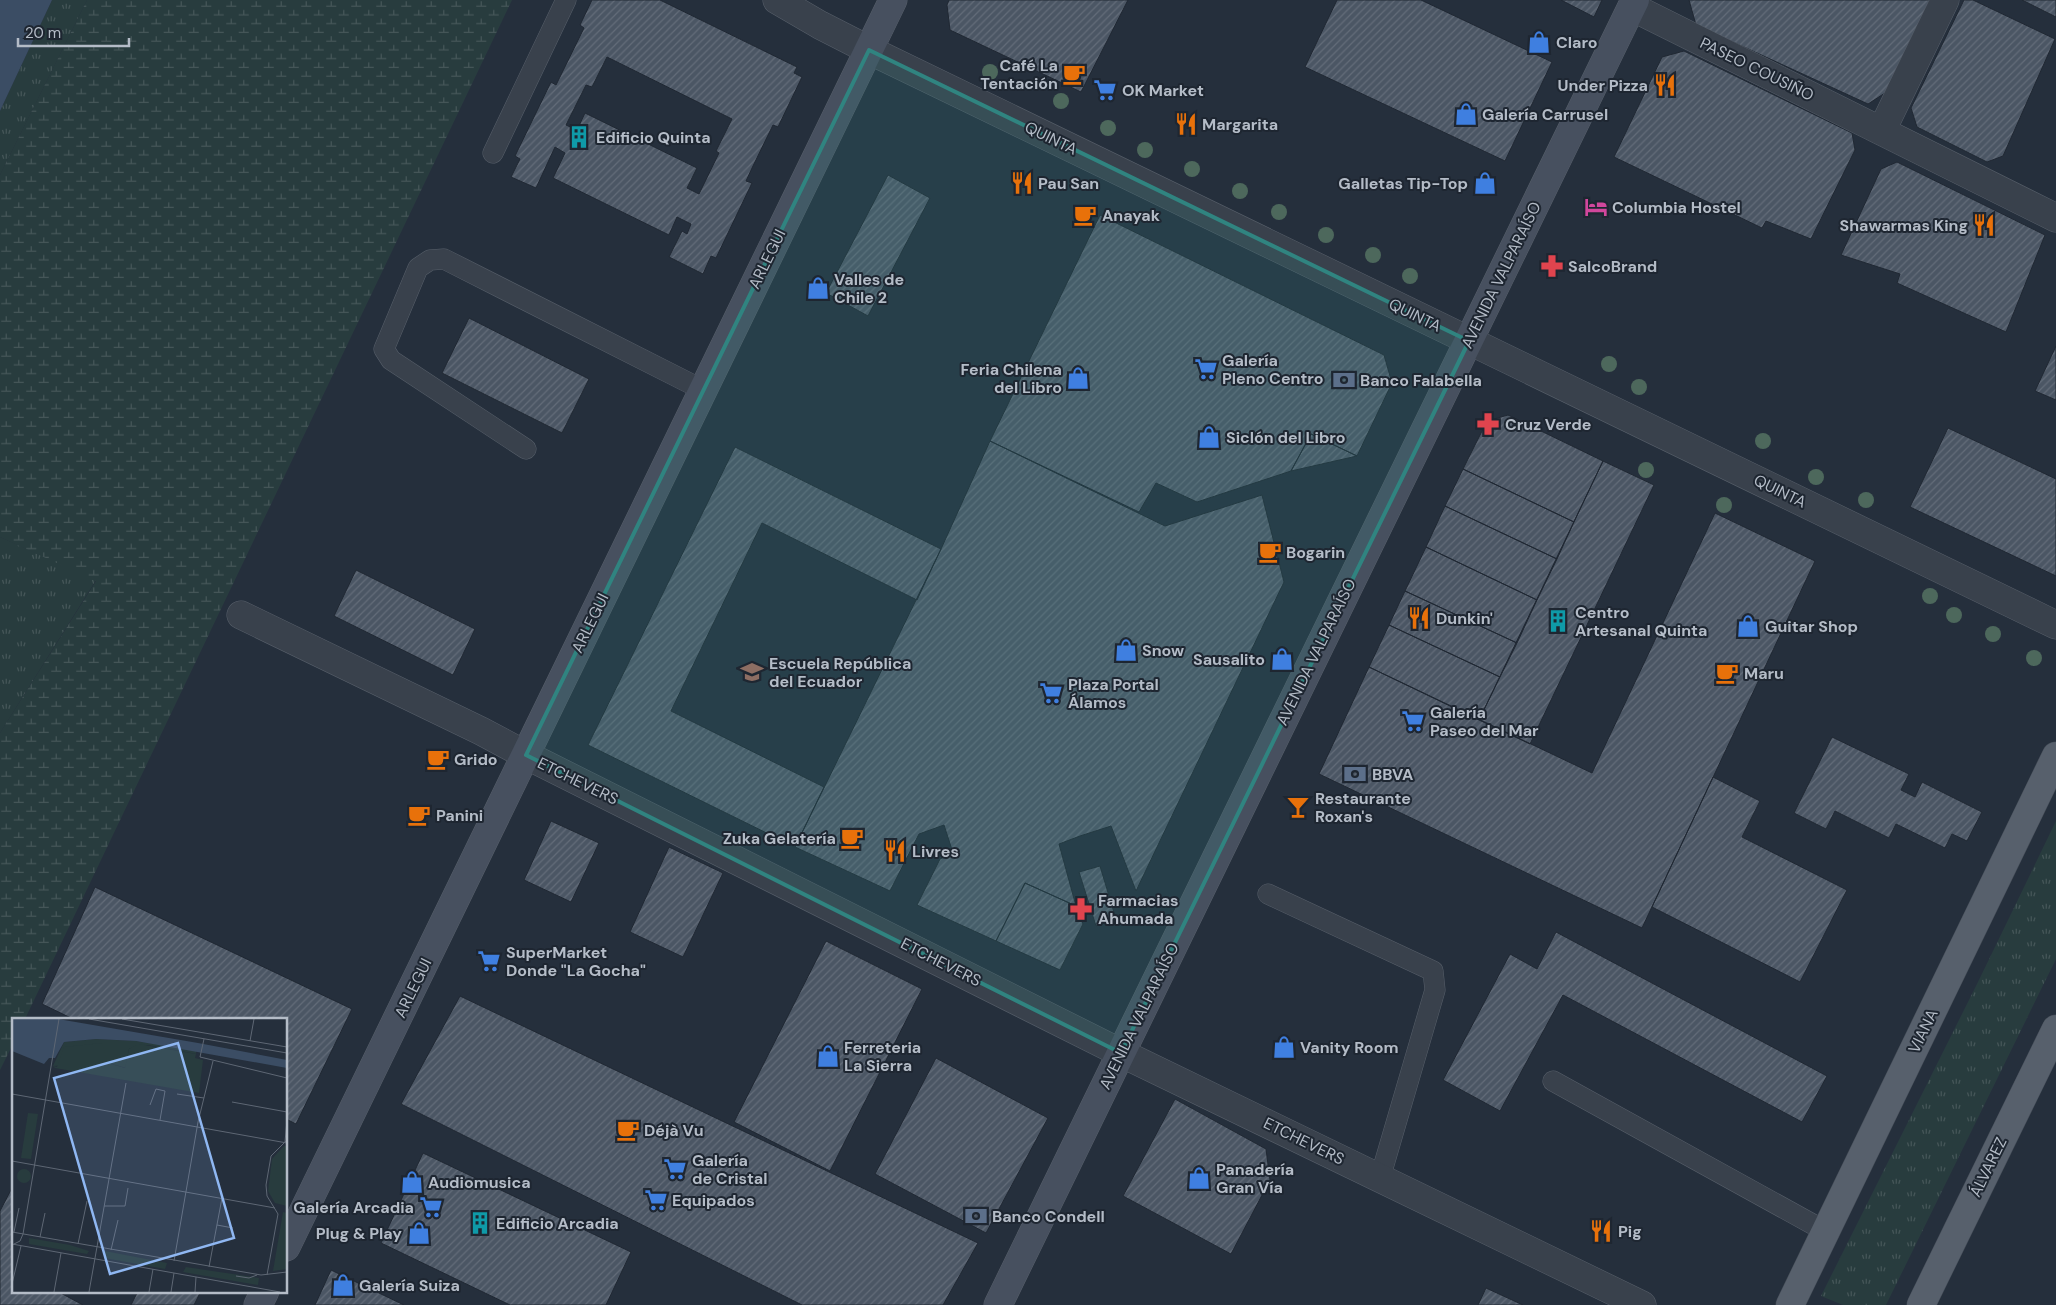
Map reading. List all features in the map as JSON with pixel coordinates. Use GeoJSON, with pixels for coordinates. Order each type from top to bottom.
{"type":"FeatureCollection","features":[{"type":"Feature","properties":{"kind":"main road","name":"VIANA"},"geometry":{"type":"LineString","coordinates":[[1790,1305],[2056,756]]}},
{"type":"Feature","properties":{"kind":"main road","name":"ÁLVAREZ"},"geometry":{"type":"LineString","coordinates":[[1921,1305],[2056,1029]]}},
{"type":"Feature","properties":{"kind":"street","name":"QUINTA"},"geometry":{"type":"LineString","coordinates":[[777,0],[869,50],[2056,625]]}},
{"type":"Feature","properties":{"kind":"street","name":"ARLEGUI"},"geometry":{"type":"LineString","coordinates":[[288,1243],[893,0]]}},
{"type":"Feature","properties":{"kind":"street"},"geometry":{"type":"LineString","coordinates":[[1882,130],[1945,0]]}},
{"type":"Feature","properties":{"kind":"street","name":"PASEO COUSIÑO"},"geometry":{"type":"LineString","coordinates":[[1634,4],[2056,218]]}},
{"type":"Feature","properties":{"kind":"street","name":"AVENIDA VALPARAÍSO"},"geometry":{"type":"LineString","coordinates":[[998,1305],[1634,4]]}},
{"type":"Feature","properties":{"kind":"street","name":"ETCHEVERS"},"geometry":{"type":"LineString","coordinates":[[241,615],[481,731],[1121,1053],[1642,1305]]}},
{"type":"Feature","properties":{"kind":"street"},"geometry":{"type":"LineString","coordinates":[[258,1305],[264,1292]]}},
{"type":"Feature","properties":{"kind":"lane"},"geometry":{"type":"LineString","coordinates":[[492,153],[566,0]]}},
{"type":"Feature","properties":{"kind":"lane"},"geometry":{"type":"LineString","coordinates":[[526,449],[391,360],[384,349],[418,268],[430,260],[444,259],[703,390]]}},
{"type":"Feature","properties":{"kind":"lane"},"geometry":{"type":"LineString","coordinates":[[1268,894],[1433,972],[1435,990],[1380,1178]]}},
{"type":"Feature","properties":{"kind":"lane"},"geometry":{"type":"LineString","coordinates":[[1553,1082],[1825,1231]]}},
{"type":"Feature","properties":{"kind":"highlighted area"},"geometry":{"type":"Polygon","coordinates":[[[869,50],[1469,341],[1121,1053],[526,755],[869,50]]]}},
{"type":"Feature","properties":{"kind":"green space"},"geometry":{"type":"Polygon","coordinates":[[[52,0],[87,0],[0,175],[0,111],[52,0]]]}},
{"type":"Feature","properties":{"kind":"green space"},"geometry":{"type":"Polygon","coordinates":[[[87,0],[512,0],[25,1018],[12,1018],[12,1046],[0,1070],[0,733],[96,581],[0,537],[0,175],[87,0]]]}},
{"type":"Feature","properties":{"kind":"green space"},"geometry":{"type":"Polygon","coordinates":[[[0,537],[96,580],[0,733],[0,537]]]}},
{"type":"Feature","properties":{"kind":"green space"},"geometry":{"type":"Polygon","coordinates":[[[2056,821],[2056,959],[1886,1305],[1843,1305],[1821,1296],[1978,982],[2056,821]]]}},
{"type":"Feature","properties":{"kind":"water"},"geometry":{"type":"Polygon","coordinates":[[[0,0],[52,0],[0,111],[0,0]]]}},
{"type":"Feature","properties":{"kind":"building","name":"Edificio Quinta"},"geometry":{"type":"Polygon","coordinates":[[[592,0],[660,0],[797,67],[794,73],[802,77],[778,127],[773,125],[753,166],[746,181],[752,183],[716,258],[711,256],[703,274],[669,257],[682,231],[687,234],[691,224],[677,217],[669,235],[553,178],[565,153],[555,147],[536,188],[511,177],[520,159],[515,156],[551,82],[556,85],[584,28],[580,25],[592,0]],[[607,57],[592,87],[586,85],[566,125],[577,130],[585,113],[697,168],[687,188],[699,194],[719,153],[716,151],[732,119],[607,57]]]}},
{"type":"Feature","properties":{"kind":"building"},"geometry":{"type":"Polygon","coordinates":[[[949,0],[1128,0],[1081,92],[950,30],[947,5],[949,0]]]}},
{"type":"Feature","properties":{"kind":"building","name":"Galería Carrusel"},"geometry":{"type":"Polygon","coordinates":[[[1337,0],[1421,0],[1552,62],[1505,161],[1305,67],[1337,0]]]}},
{"type":"Feature","properties":{"kind":"building"},"geometry":{"type":"Polygon","coordinates":[[[1561,0],[1602,0],[1594,17],[1561,0]]]}},
{"type":"Feature","properties":{"kind":"building"},"geometry":{"type":"Polygon","coordinates":[[[1689,0],[1930,0],[1885,93],[1868,104],[1696,25],[1689,0]]]}},
{"type":"Feature","properties":{"kind":"building"},"geometry":{"type":"Polygon","coordinates":[[[1964,0],[1973,0],[2055,39],[2003,156],[1987,162],[1917,127],[1911,108],[1964,0]]]}},
{"type":"Feature","properties":{"kind":"building"},"geometry":{"type":"Polygon","coordinates":[[[2022,0],[2056,0],[2056,17],[2022,0]]]}},
{"type":"Feature","properties":{"kind":"building"},"geometry":{"type":"Polygon","coordinates":[[[1684,51],[1852,133],[1855,150],[1811,239],[1766,221],[1762,228],[1614,157],[1662,57],[1684,51]]]}},
{"type":"Feature","properties":{"kind":"building"},"geometry":{"type":"Polygon","coordinates":[[[1897,162],[2045,235],[2006,332],[1897,283],[1900,274],[1841,255],[1881,169],[1897,162]]]}},
{"type":"Feature","properties":{"kind":"building"},"geometry":{"type":"Polygon","coordinates":[[[888,175],[930,198],[868,316],[826,293],[888,175]]]}},
{"type":"Feature","properties":{"kind":"building","name":"Galería Pleno Centro"},"geometry":{"type":"Polygon","coordinates":[[[1100,215],[1384,355],[1392,383],[1357,456],[1311,434],[1291,471],[1197,502],[1156,483],[1139,512],[990,441],[1100,215]]]}},
{"type":"Feature","properties":{"kind":"building"},"geometry":{"type":"Polygon","coordinates":[[[469,318],[589,379],[562,433],[442,373],[469,318]]]}},
{"type":"Feature","properties":{"kind":"building"},"geometry":{"type":"Polygon","coordinates":[[[2056,346],[2056,400],[2035,391],[2056,346]]]}},
{"type":"Feature","properties":{"kind":"building"},"geometry":{"type":"Polygon","coordinates":[[[1508,415],[1603,461],[1574,522],[1463,469],[1487,421],[1508,415]]]}},
{"type":"Feature","properties":{"kind":"building"},"geometry":{"type":"Polygon","coordinates":[[[1948,428],[2056,479],[2056,576],[1910,507],[1948,428]]]}},
{"type":"Feature","properties":{"kind":"building"},"geometry":{"type":"Polygon","coordinates":[[[1311,434],[1357,456],[1291,471],[1311,434]]]}},
{"type":"Feature","properties":{"kind":"building","name":"Plaza Portal Álamos"},"geometry":{"type":"Polygon","coordinates":[[[990,441],[1165,526],[1262,495],[1284,582],[1136,891],[1111,826],[1080,836],[1059,844],[1076,906],[1025,883],[996,941],[917,905],[940,859],[953,853],[944,825],[919,834],[890,891],[795,847],[941,549],[990,441]]]}},
{"type":"Feature","properties":{"kind":"building"},"geometry":{"type":"Polygon","coordinates":[[[735,447],[941,549],[917,600],[762,523],[671,711],[824,787],[795,847],[588,745],[735,447]]]}},
{"type":"Feature","properties":{"kind":"building","name":"Centro Artesanal Quinta"},"geometry":{"type":"Polygon","coordinates":[[[1603,461],[1654,485],[1530,744],[1479,720],[1603,461]]]}},
{"type":"Feature","properties":{"kind":"building"},"geometry":{"type":"Polygon","coordinates":[[[1463,469],[1574,522],[1557,559],[1445,506],[1463,469]]]}},
{"type":"Feature","properties":{"kind":"building"},"geometry":{"type":"Polygon","coordinates":[[[1445,506],[1557,559],[1537,600],[1426,547],[1445,506]]]}},
{"type":"Feature","properties":{"kind":"building","name":"Galería Paseo del Mar"},"geometry":{"type":"Polygon","coordinates":[[[1715,513],[1815,561],[1642,928],[1319,774],[1369,667],[1592,773],[1715,513]]]}},
{"type":"Feature","properties":{"kind":"building"},"geometry":{"type":"Polygon","coordinates":[[[1426,547],[1537,600],[1517,643],[1405,591],[1426,547]]]}},
{"type":"Feature","properties":{"kind":"building"},"geometry":{"type":"Polygon","coordinates":[[[356,570],[475,629],[453,675],[334,616],[356,570]]]}},
{"type":"Feature","properties":{"kind":"building"},"geometry":{"type":"Polygon","coordinates":[[[1405,591],[1517,643],[1500,677],[1389,625],[1405,591]]]}},
{"type":"Feature","properties":{"kind":"building"},"geometry":{"type":"Polygon","coordinates":[[[1389,625],[1500,677],[1479,720],[1369,667],[1389,625]]]}},
{"type":"Feature","properties":{"kind":"building"},"geometry":{"type":"Polygon","coordinates":[[[1832,737],[1909,774],[1901,790],[1915,797],[1922,782],[1982,812],[1967,841],[1952,834],[1945,848],[1896,824],[1889,838],[1835,811],[1826,829],[1794,813],[1832,737]]]}},
{"type":"Feature","properties":{"kind":"building"},"geometry":{"type":"Polygon","coordinates":[[[1713,777],[1760,801],[1742,837],[1847,890],[1800,982],[1652,907],[1713,777]]]}},
{"type":"Feature","properties":{"kind":"building"},"geometry":{"type":"Polygon","coordinates":[[[551,821],[599,843],[571,902],[524,880],[551,821]]]}},
{"type":"Feature","properties":{"kind":"building"},"geometry":{"type":"Polygon","coordinates":[[[669,847],[723,873],[683,957],[630,932],[669,847]]]}},
{"type":"Feature","properties":{"kind":"building"},"geometry":{"type":"Polygon","coordinates":[[[1100,866],[1116,919],[1096,926],[1079,872],[1100,866]]]}},
{"type":"Feature","properties":{"kind":"building"},"geometry":{"type":"Polygon","coordinates":[[[1025,883],[1076,906],[1083,924],[1060,970],[996,941],[1025,883]]]}},
{"type":"Feature","properties":{"kind":"building"},"geometry":{"type":"Polygon","coordinates":[[[95,887],[352,1009],[296,1124],[288,1120],[288,1018],[71,1018],[42,1004],[95,887]]]}},
{"type":"Feature","properties":{"kind":"building"},"geometry":{"type":"Polygon","coordinates":[[[1556,932],[1827,1076],[1802,1122],[1563,995],[1500,1111],[1443,1080],[1510,954],[1537,969],[1556,932]]]}},
{"type":"Feature","properties":{"kind":"building","name":"Ferreteria La Sierra"},"geometry":{"type":"Polygon","coordinates":[[[826,941],[922,989],[830,1171],[734,1122],[826,941]]]}},
{"type":"Feature","properties":{"kind":"building","name":"Galería de Cristal"},"geometry":{"type":"Polygon","coordinates":[[[460,996],[978,1243],[943,1305],[802,1305],[401,1104],[460,996]]]}},
{"type":"Feature","properties":{"kind":"building"},"geometry":{"type":"Polygon","coordinates":[[[936,1058],[1048,1118],[986,1233],[875,1174],[936,1058]]]}},
{"type":"Feature","properties":{"kind":"building"},"geometry":{"type":"Polygon","coordinates":[[[1175,1099],[1266,1149],[1270,1180],[1231,1254],[1123,1196],[1175,1099]]]}},
{"type":"Feature","properties":{"kind":"building","name":"Edificio Arcadia"},"geometry":{"type":"Polygon","coordinates":[[[423,1153],[631,1252],[606,1305],[510,1305],[381,1243],[423,1153]]]}},
{"type":"Feature","properties":{"kind":"building"},"geometry":{"type":"Polygon","coordinates":[[[12,1188],[12,1292],[59,1292],[83,1305],[0,1305],[0,1211],[12,1188]]]}},
{"type":"Feature","properties":{"kind":"building","name":"Galería Suiza"},"geometry":{"type":"Polygon","coordinates":[[[331,1270],[404,1305],[315,1305],[331,1270]]]}},
{"type":"Feature","properties":{"kind":"building"},"geometry":{"type":"Polygon","coordinates":[[[1486,1288],[1523,1305],[1478,1305],[1486,1288]]]}},
{"type":"Feature","properties":{"kind":"building"},"geometry":{"type":"Polygon","coordinates":[[[138,1292],[200,1292],[194,1305],[131,1305],[138,1292]]]}},
{"type":"Feature","properties":{"kind":"place","name":"Claro"},"geometry":{"type":"Point","coordinates":[1539,42]}},
{"type":"Feature","properties":{"kind":"place","name":"Café La Tentación"},"geometry":{"type":"Point","coordinates":[1074,74]}},
{"type":"Feature","properties":{"kind":"place","name":"Under Pizza"},"geometry":{"type":"Point","coordinates":[1665,85]}},
{"type":"Feature","properties":{"kind":"place","name":"OK Market"},"geometry":{"type":"Point","coordinates":[1105,90]}},
{"type":"Feature","properties":{"kind":"place","name":"Galería Carrusel"},"geometry":{"type":"Point","coordinates":[1466,114]}},
{"type":"Feature","properties":{"kind":"place","name":"Margarita"},"geometry":{"type":"Point","coordinates":[1186,124]}},
{"type":"Feature","properties":{"kind":"place","name":"Edificio Quinta"},"geometry":{"type":"Point","coordinates":[579,137]}},
{"type":"Feature","properties":{"kind":"place","name":"Pau San"},"geometry":{"type":"Point","coordinates":[1022,183]}},
{"type":"Feature","properties":{"kind":"place","name":"Galletas Tip-Top"},"geometry":{"type":"Point","coordinates":[1485,183]}},
{"type":"Feature","properties":{"kind":"place","name":"Columbia Hostel"},"geometry":{"type":"Point","coordinates":[1596,207]}},
{"type":"Feature","properties":{"kind":"place","name":"Anayak"},"geometry":{"type":"Point","coordinates":[1085,215]}},
{"type":"Feature","properties":{"kind":"place","name":"Shawarmas King"},"geometry":{"type":"Point","coordinates":[1984,225]}},
{"type":"Feature","properties":{"kind":"place","name":"SalcoBrand"},"geometry":{"type":"Point","coordinates":[1552,266]}},
{"type":"Feature","properties":{"kind":"place","name":"Valles de Chile 2"},"geometry":{"type":"Point","coordinates":[818,288]}},
{"type":"Feature","properties":{"kind":"place","name":"Galería Pleno Centro"},"geometry":{"type":"Point","coordinates":[1206,369]}},
{"type":"Feature","properties":{"kind":"place","name":"Feria Chilena del Libro"},"geometry":{"type":"Point","coordinates":[1078,378]}},
{"type":"Feature","properties":{"kind":"place","name":"Banco Falabella"},"geometry":{"type":"Point","coordinates":[1344,380]}},
{"type":"Feature","properties":{"kind":"place","name":"Cruz Verde"},"geometry":{"type":"Point","coordinates":[1488,424]}},
{"type":"Feature","properties":{"kind":"place","name":"Siclón del Libro"},"geometry":{"type":"Point","coordinates":[1209,437]}},
{"type":"Feature","properties":{"kind":"place","name":"Bogarin"},"geometry":{"type":"Point","coordinates":[1270,552]}},
{"type":"Feature","properties":{"kind":"place","name":"Dunkin'"},"geometry":{"type":"Point","coordinates":[1419,618]}},
{"type":"Feature","properties":{"kind":"place","name":"Centro Artesanal Quinta"},"geometry":{"type":"Point","coordinates":[1558,621]}},
{"type":"Feature","properties":{"kind":"place","name":"Guitar Shop"},"geometry":{"type":"Point","coordinates":[1748,626]}},
{"type":"Feature","properties":{"kind":"place","name":"Snow"},"geometry":{"type":"Point","coordinates":[1126,650]}},
{"type":"Feature","properties":{"kind":"place","name":"Sausalito"},"geometry":{"type":"Point","coordinates":[1282,659]}},
{"type":"Feature","properties":{"kind":"place","name":"Escuela República del Ecuador"},"geometry":{"type":"Point","coordinates":[752,672]}},
{"type":"Feature","properties":{"kind":"place","name":"Maru"},"geometry":{"type":"Point","coordinates":[1727,673]}},
{"type":"Feature","properties":{"kind":"place","name":"Plaza Portal Álamos"},"geometry":{"type":"Point","coordinates":[1051,693]}},
{"type":"Feature","properties":{"kind":"place","name":"Galería Paseo del Mar"},"geometry":{"type":"Point","coordinates":[1413,721]}},
{"type":"Feature","properties":{"kind":"place","name":"Grido"},"geometry":{"type":"Point","coordinates":[438,759]}},
{"type":"Feature","properties":{"kind":"place","name":"BBVA"},"geometry":{"type":"Point","coordinates":[1355,774]}},
{"type":"Feature","properties":{"kind":"place","name":"Restaurante Roxan's"},"geometry":{"type":"Point","coordinates":[1298,807]}},
{"type":"Feature","properties":{"kind":"place","name":"Panini"},"geometry":{"type":"Point","coordinates":[419,815]}},
{"type":"Feature","properties":{"kind":"place","name":"Zuka Gelatería"},"geometry":{"type":"Point","coordinates":[852,838]}},
{"type":"Feature","properties":{"kind":"place","name":"Livres"},"geometry":{"type":"Point","coordinates":[895,851]}},
{"type":"Feature","properties":{"kind":"place","name":"Farmacias Ahumada"},"geometry":{"type":"Point","coordinates":[1081,909]}},
{"type":"Feature","properties":{"kind":"place","name":"SuperMarket Donde \"La Gocha\""},"geometry":{"type":"Point","coordinates":[489,961]}},
{"type":"Feature","properties":{"kind":"place","name":"Vanity Room"},"geometry":{"type":"Point","coordinates":[1284,1047]}},
{"type":"Feature","properties":{"kind":"place","name":"Ferreteria La Sierra"},"geometry":{"type":"Point","coordinates":[828,1056]}},
{"type":"Feature","properties":{"kind":"place","name":"Déjà Vu"},"geometry":{"type":"Point","coordinates":[628,1130]}},
{"type":"Feature","properties":{"kind":"place","name":"Galería de Cristal"},"geometry":{"type":"Point","coordinates":[675,1169]}},
{"type":"Feature","properties":{"kind":"place","name":"Panadería Gran Vía"},"geometry":{"type":"Point","coordinates":[1199,1178]}},
{"type":"Feature","properties":{"kind":"place","name":"Audiomusica"},"geometry":{"type":"Point","coordinates":[412,1182]}},
{"type":"Feature","properties":{"kind":"place","name":"Equipados"},"geometry":{"type":"Point","coordinates":[656,1200]}},
{"type":"Feature","properties":{"kind":"place","name":"Galería Arcadia"},"geometry":{"type":"Point","coordinates":[431,1207]}},
{"type":"Feature","properties":{"kind":"place","name":"Banco Condell"},"geometry":{"type":"Point","coordinates":[976,1216]}},
{"type":"Feature","properties":{"kind":"place","name":"Edificio Arcadia"},"geometry":{"type":"Point","coordinates":[480,1223]}},
{"type":"Feature","properties":{"kind":"place","name":"Pig"},"geometry":{"type":"Point","coordinates":[1601,1231]}},
{"type":"Feature","properties":{"kind":"place","name":"Plug & Play"},"geometry":{"type":"Point","coordinates":[419,1233]}},
{"type":"Feature","properties":{"kind":"place","name":"Galería Suiza"},"geometry":{"type":"Point","coordinates":[343,1285]}}]}
